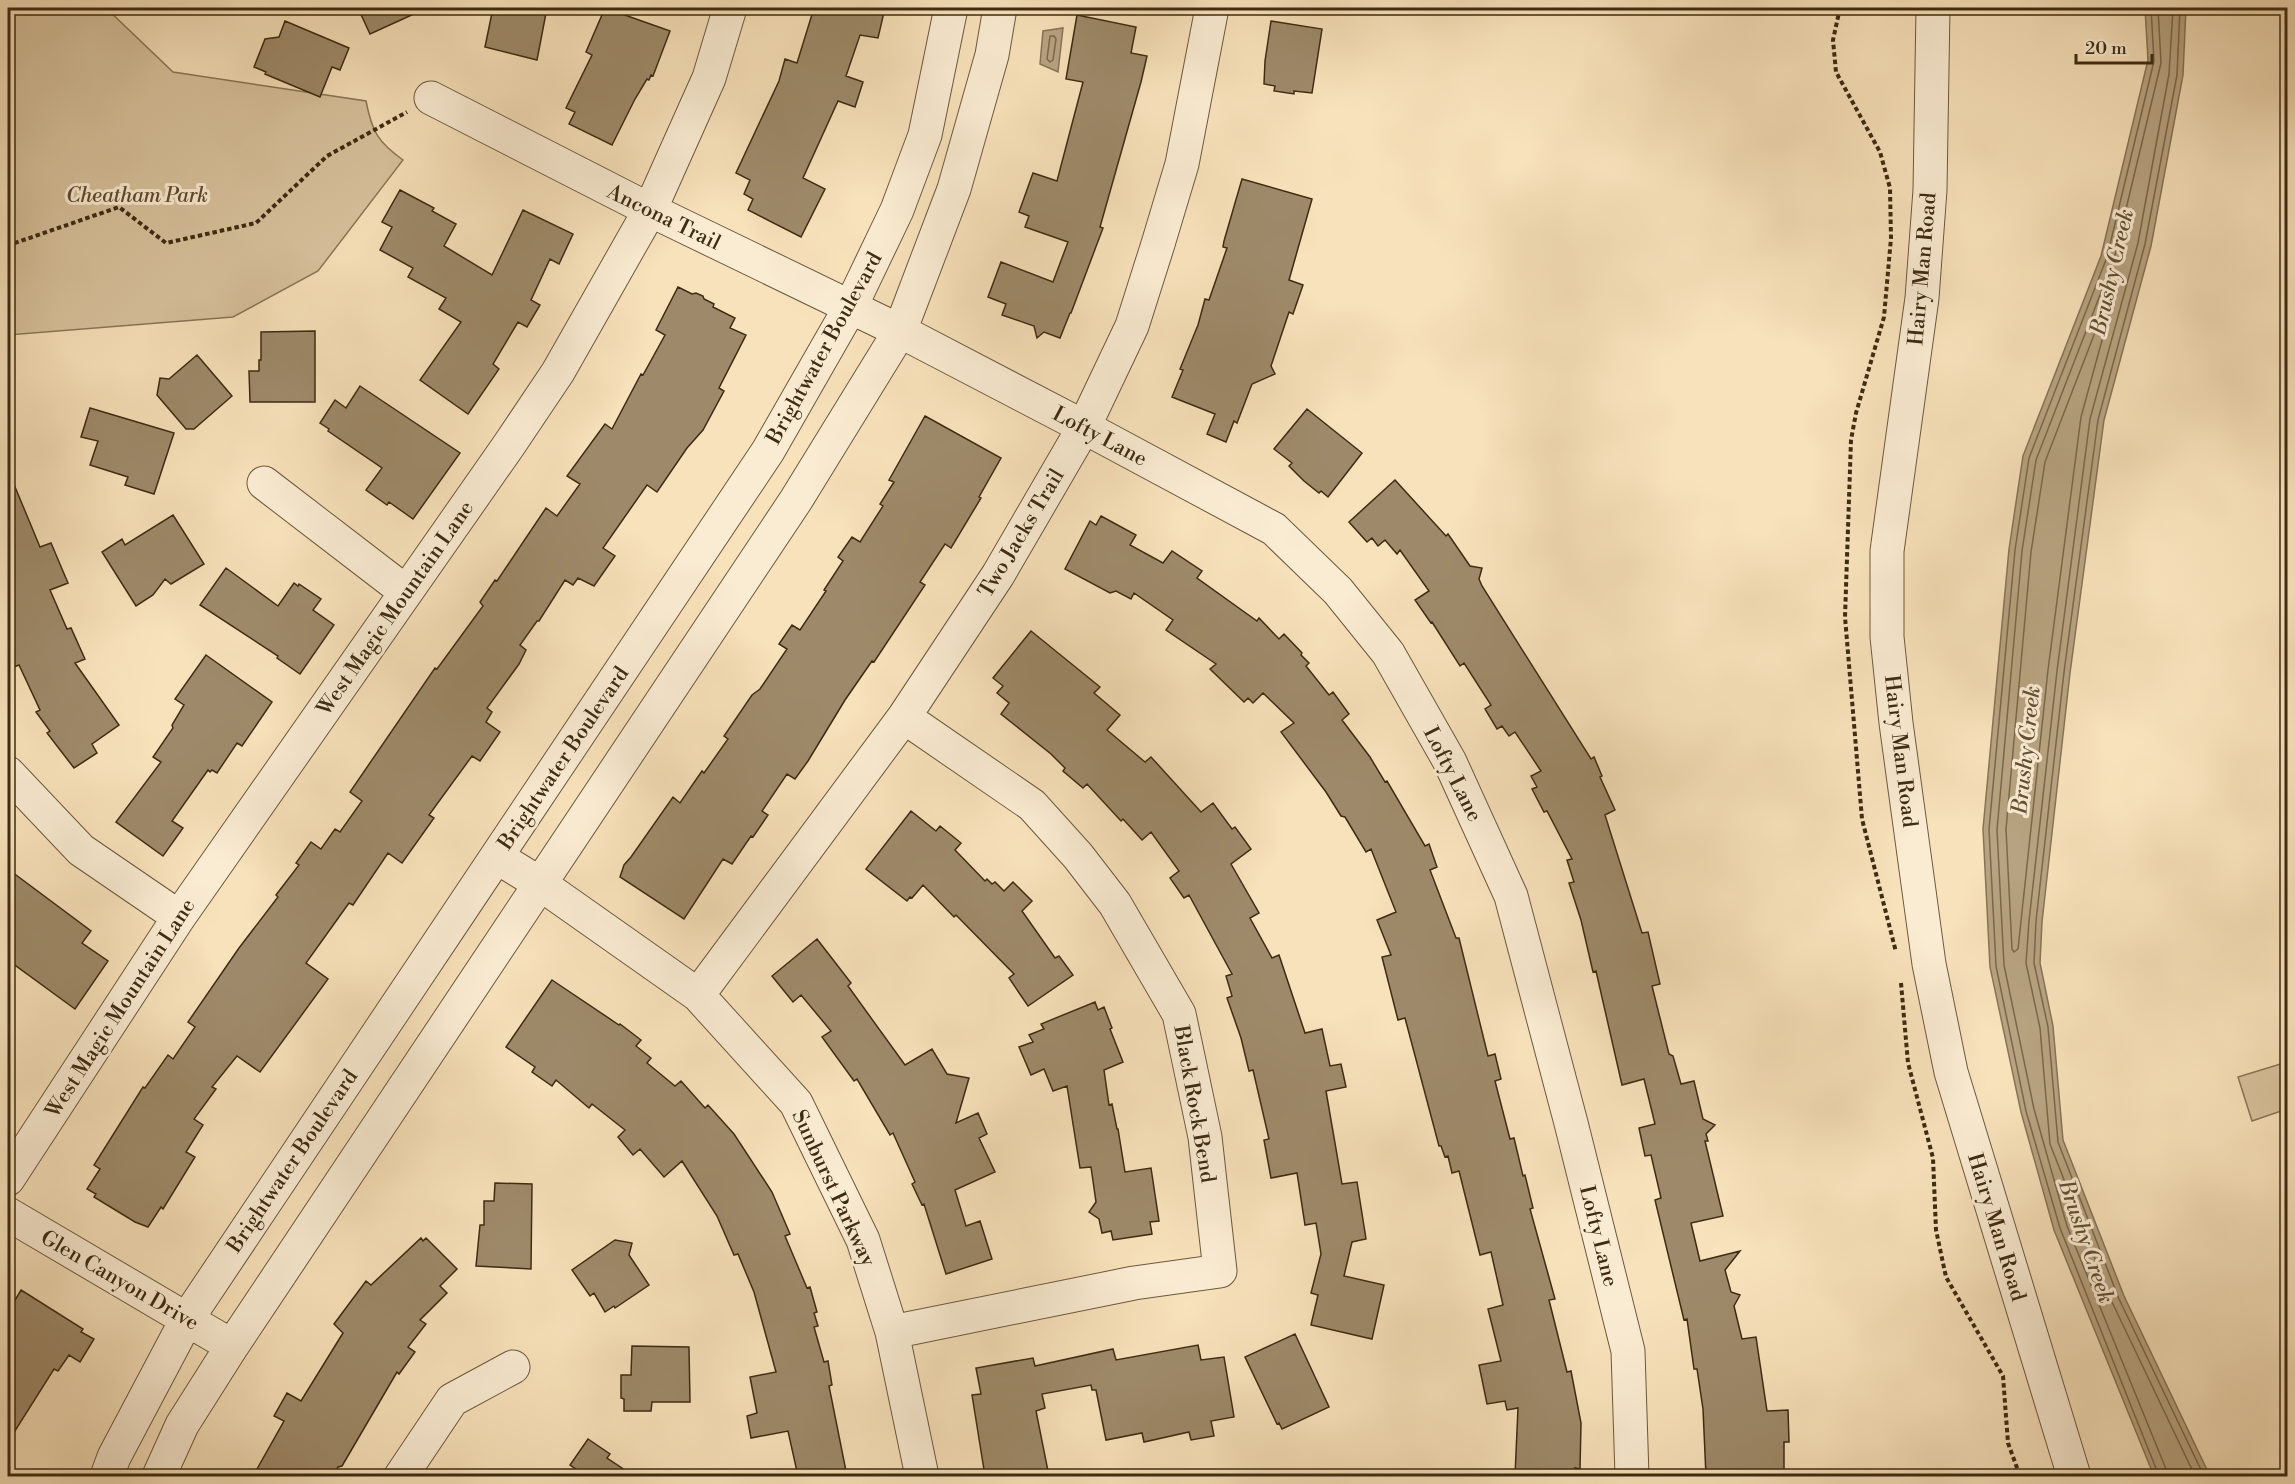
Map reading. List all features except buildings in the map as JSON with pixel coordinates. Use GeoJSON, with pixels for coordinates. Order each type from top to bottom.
{"type":"FeatureCollection","features":[{"type":"Feature","properties":{"kind":"street","name":"West Magic Mountain Lane"},"geometry":{"type":"LineString","coordinates":[[8,1179],[179,917],[558,372],[650,210],[709,78],[729,8]]}},
{"type":"Feature","properties":{"kind":"street","name":"Brightwater Boulevard"},"geometry":{"type":"LineString","coordinates":[[107,1476],[114,1457],[187,1320],[768,451],[851,306],[897,210],[925,135],[951,8]]}},
{"type":"Feature","properties":{"kind":"street"},"geometry":{"type":"LineString","coordinates":[[159,1476],[182,1425],[232,1346],[796,500],[900,331],[954,189],[992,55],[1000,8]]}},
{"type":"Feature","properties":{"kind":"street","name":"Two Jacks Trail"},"geometry":{"type":"LineString","coordinates":[[698,994],[904,717],[998,575],[1084,427],[1132,326],[1158,244],[1182,164],[1212,8]]}},
{"type":"Feature","properties":{"kind":"street","name":"Hairy Man Road"},"geometry":{"type":"LineString","coordinates":[[1933,8],[1930,190],[1922,298],[1887,551],[1887,637],[1896,723],[1929,964],[1951,1072],[2074,1476]]}},
{"type":"Feature","properties":{"kind":"street","name":"Ancona Trail"},"geometry":{"type":"LineString","coordinates":[[431,98],[650,210],[900,331]]}},
{"type":"Feature","properties":{"kind":"street","name":"Lofty Lane"},"geometry":{"type":"LineString","coordinates":[[900,331],[1274,529],[1338,591],[1388,653],[1450,762],[1512,896],[1628,1351],[1632,1476]]}},
{"type":"Feature","properties":{"kind":"street"},"geometry":{"type":"LineString","coordinates":[[264,483],[406,592]]}},
{"type":"Feature","properties":{"kind":"street","name":"Black Rock Bend"},"geometry":{"type":"LineString","coordinates":[[892,1332],[1134,1283],[1220,1271],[1205,1137],[1179,1014],[1116,904],[1078,856],[1032,805],[904,717]]}},
{"type":"Feature","properties":{"kind":"street"},"geometry":{"type":"LineString","coordinates":[[8,772],[81,850],[179,917]]}},
{"type":"Feature","properties":{"kind":"street","name":"Sunburst Parkway"},"geometry":{"type":"LineString","coordinates":[[497,857],[539,883],[698,994],[796,1103],[863,1240],[892,1332],[922,1476]]}},
{"type":"Feature","properties":{"kind":"street","name":"Glen Canyon Drive"},"geometry":{"type":"LineString","coordinates":[[8,1214],[232,1346]]}},
{"type":"Feature","properties":{"kind":"street"},"geometry":{"type":"LineString","coordinates":[[401,1476],[452,1400],[513,1367]]}},
{"type":"Feature","properties":{"kind":"path"},"geometry":{"type":"LineString","coordinates":[[8,241],[12,244],[118,207],[166,243],[256,223],[327,156],[431,98]]}},
{"type":"Feature","properties":{"kind":"green space","name":"Cheatham Park"},"geometry":{"type":"Polygon","coordinates":[[[8,8],[106,8],[173,72],[366,101],[377,135],[403,160],[318,271],[233,317],[8,335],[8,8]]]}},
{"type":"Feature","properties":{"kind":"green space"},"geometry":{"type":"Polygon","coordinates":[[[2287,1062],[2287,1109],[2252,1121],[2238,1077],[2287,1062]]]}},
{"type":"Feature","properties":{"kind":"water","name":"Brushy Creek"},"geometry":{"type":"Polygon","coordinates":[[[2145,8],[2186,8],[2183,75],[2151,246],[2104,420],[2070,673],[2042,922],[2040,963],[2053,1026],[2063,1140],[2124,1296],[2210,1476],[2154,1476],[2054,1230],[2021,1112],[1990,967],[1983,829],[2009,549],[2023,456],[2101,256],[2148,60],[2145,8]]]}},
{"type":"Feature","properties":{"kind":"water"},"geometry":{"type":"Polygon","coordinates":[[[1063,28],[1058,72],[1040,64],[1043,31],[1063,28]]]}}]}
